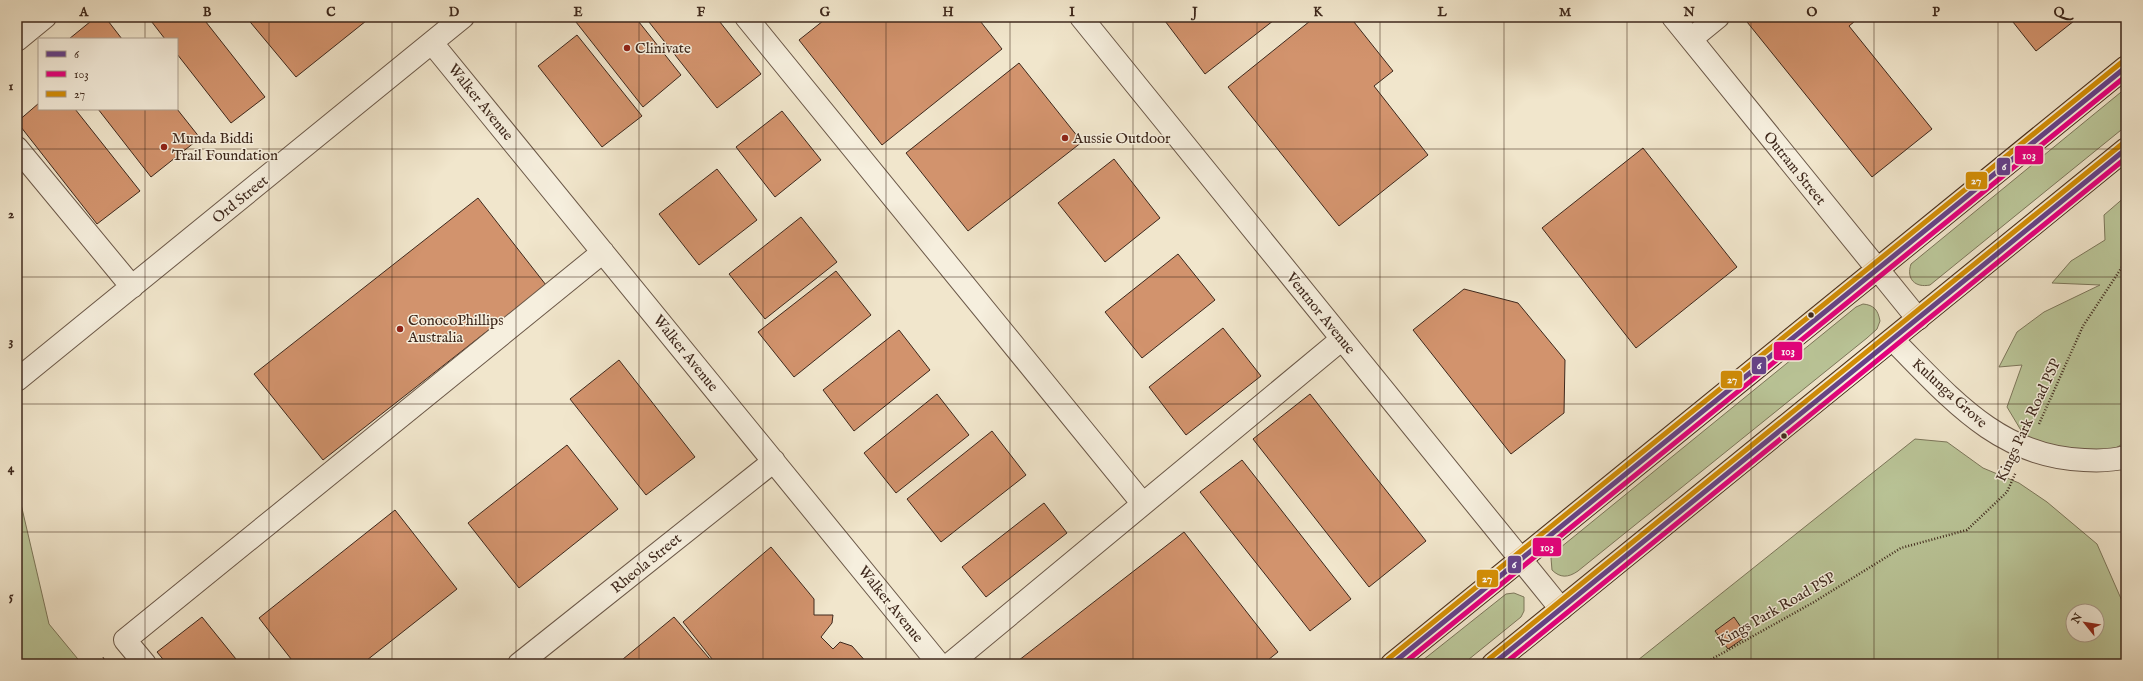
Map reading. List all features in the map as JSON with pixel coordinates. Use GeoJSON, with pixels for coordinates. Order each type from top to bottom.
{"type":"FeatureCollection","features":[{"type":"Feature","properties":{"kind":"main road"},"geometry":{"type":"LineString","coordinates":[[1392,664],[2126,67]]}},
{"type":"Feature","properties":{"kind":"main road"},"geometry":{"type":"LineString","coordinates":[[1492,664],[1893,340],[2126,149]]}},
{"type":"Feature","properties":{"kind":"street"},"geometry":{"type":"LineString","coordinates":[[17,40],[45,17]]}},
{"type":"Feature","properties":{"kind":"street","name":"Ord Street"},"geometry":{"type":"LineString","coordinates":[[17,380],[464,17]]}},
{"type":"Feature","properties":{"kind":"street"},"geometry":{"type":"LineString","coordinates":[[746,17],[1144,504]]}},
{"type":"Feature","properties":{"kind":"street","name":"Ventnor Avenue"},"geometry":{"type":"LineString","coordinates":[[1081,17],[1561,609]]}},
{"type":"Feature","properties":{"kind":"street","name":"Outram Street"},"geometry":{"type":"LineString","coordinates":[[1673,17],[1918,319]]}},
{"type":"Feature","properties":{"kind":"street"},"geometry":{"type":"LineString","coordinates":[[1691,39],[1718,17]]}},
{"type":"Feature","properties":{"kind":"street","name":"Walker Avenue"},"geometry":{"type":"LineString","coordinates":[[432,43],[939,664]]}},
{"type":"Feature","properties":{"kind":"street"},"geometry":{"type":"LineString","coordinates":[[17,148],[132,287]]}},
{"type":"Feature","properties":{"kind":"street"},"geometry":{"type":"LineString","coordinates":[[145,664],[125,640],[603,252]]}},
{"type":"Feature","properties":{"kind":"street"},"geometry":{"type":"LineString","coordinates":[[950,664],[1342,339]]}},
{"type":"Feature","properties":{"kind":"street","name":"Kulunga Grove"},"geometry":{"type":"LineString","coordinates":[[1893,340],[1953,400],[1986,428],[2026,449],[2063,459],[2111,461],[2126,457]]}},
{"type":"Feature","properties":{"kind":"street","name":"Rheola Street"},"geometry":{"type":"LineString","coordinates":[[519,664],[774,461]]}},
{"type":"Feature","properties":{"kind":"path","name":"Kings Park Road PSP"},"geometry":{"type":"LineString","coordinates":[[1703,664],[1814,602],[1901,548],[1967,530],[2007,492],[2026,449],[2048,408],[2083,326],[2126,261]]}},
{"type":"Feature","properties":{"kind":"green space"},"geometry":{"type":"Polygon","coordinates":[[[2126,88],[2126,126],[1930,285],[1920,285],[1913,281],[1910,274],[1911,264],[2126,88]]]}},
{"type":"Feature","properties":{"kind":"green space"},"geometry":{"type":"Polygon","coordinates":[[[2126,196],[2126,442],[2083,467],[2025,437],[2007,407],[2022,365],[1999,367],[2017,332],[2044,312],[2100,285],[2052,283],[2071,261],[2105,240],[2104,215],[2126,196]]]}},
{"type":"Feature","properties":{"kind":"green space"},"geometry":{"type":"Polygon","coordinates":[[[1863,304],[1875,309],[1880,321],[1877,329],[1867,338],[1578,571],[1571,575],[1561,576],[1552,570],[1551,558],[1555,552],[1856,307],[1863,304]]]}},
{"type":"Feature","properties":{"kind":"green space"},"geometry":{"type":"Polygon","coordinates":[[[1915,439],[1947,442],[1983,468],[2019,483],[2047,502],[2097,544],[2126,610],[2126,664],[1633,664],[1915,439]]]}},
{"type":"Feature","properties":{"kind":"green space"},"geometry":{"type":"Polygon","coordinates":[[[17,487],[49,624],[82,664],[17,664],[17,487]]]}},
{"type":"Feature","properties":{"kind":"green space"},"geometry":{"type":"Polygon","coordinates":[[[1514,593],[1524,597],[1524,611],[1521,617],[1463,664],[1418,664],[1506,594],[1514,593]]]}},
{"type":"Feature","properties":{"kind":"building"},"geometry":{"type":"Polygon","coordinates":[[[96,17],[105,17],[121,38],[70,38],[96,17]]]}},
{"type":"Feature","properties":{"kind":"building"},"geometry":{"type":"Polygon","coordinates":[[[148,17],[202,17],[265,97],[231,123],[178,55],[178,38],[164,38],[148,17]]]}},
{"type":"Feature","properties":{"kind":"building"},"geometry":{"type":"Polygon","coordinates":[[[246,17],[371,17],[296,77],[246,17]]]}},
{"type":"Feature","properties":{"kind":"building"},"geometry":{"type":"Polygon","coordinates":[[[572,17],[635,17],[681,75],[643,107],[572,17]]]}},
{"type":"Feature","properties":{"kind":"building"},"geometry":{"type":"Polygon","coordinates":[[[645,17],[716,17],[761,74],[717,108],[645,17]]]}},
{"type":"Feature","properties":{"kind":"building"},"geometry":{"type":"Polygon","coordinates":[[[828,17],[977,17],[1002,49],[882,145],[799,40],[828,17]]]}},
{"type":"Feature","properties":{"kind":"building"},"geometry":{"type":"Polygon","coordinates":[[[1162,17],[1278,17],[1205,74],[1162,17]]]}},
{"type":"Feature","properties":{"kind":"building"},"geometry":{"type":"Polygon","coordinates":[[[1315,17],[1350,17],[1393,71],[1374,86],[1428,155],[1339,226],[1228,87],[1315,17]]]}},
{"type":"Feature","properties":{"kind":"building"},"geometry":{"type":"Polygon","coordinates":[[[1743,17],[1860,17],[1849,26],[1932,129],[1872,177],[1743,17]]]}},
{"type":"Feature","properties":{"kind":"building"},"geometry":{"type":"Polygon","coordinates":[[[2009,17],[2079,17],[2036,51],[2009,17]]]}},
{"type":"Feature","properties":{"kind":"building"},"geometry":{"type":"Polygon","coordinates":[[[577,35],[642,116],[602,147],[538,66],[577,35]]]}},
{"type":"Feature","properties":{"kind":"building"},"geometry":{"type":"Polygon","coordinates":[[[1019,63],[1082,142],[968,231],[906,153],[1019,63]]]}},
{"type":"Feature","properties":{"kind":"building"},"geometry":{"type":"Polygon","coordinates":[[[38,104],[38,110],[76,110],[140,191],[97,224],[17,122],[38,104]]]}},
{"type":"Feature","properties":{"kind":"building"},"geometry":{"type":"Polygon","coordinates":[[[99,110],[178,110],[200,138],[151,177],[99,110]]]}},
{"type":"Feature","properties":{"kind":"building"},"geometry":{"type":"Polygon","coordinates":[[[782,111],[821,160],[775,197],[736,147],[782,111]]]}},
{"type":"Feature","properties":{"kind":"building"},"geometry":{"type":"Polygon","coordinates":[[[1643,148],[1737,267],[1636,348],[1542,228],[1643,148]]]}},
{"type":"Feature","properties":{"kind":"building"},"geometry":{"type":"Polygon","coordinates":[[[1114,159],[1160,218],[1105,262],[1058,203],[1114,159]]]}},
{"type":"Feature","properties":{"kind":"building"},"geometry":{"type":"Polygon","coordinates":[[[717,169],[757,220],[699,265],[659,214],[717,169]]]}},
{"type":"Feature","properties":{"kind":"building","name":"ConocoPhillips Australia"},"geometry":{"type":"Polygon","coordinates":[[[478,198],[546,285],[323,460],[254,374],[478,198]]]}},
{"type":"Feature","properties":{"kind":"building"},"geometry":{"type":"Polygon","coordinates":[[[801,217],[837,262],[765,319],[729,274],[801,217]]]}},
{"type":"Feature","properties":{"kind":"building"},"geometry":{"type":"Polygon","coordinates":[[[1178,254],[1215,300],[1142,358],[1105,312],[1178,254]]]}},
{"type":"Feature","properties":{"kind":"building"},"geometry":{"type":"Polygon","coordinates":[[[836,271],[871,315],[794,377],[758,332],[836,271]]]}},
{"type":"Feature","properties":{"kind":"building"},"geometry":{"type":"Polygon","coordinates":[[[1464,289],[1518,303],[1565,360],[1564,413],[1511,454],[1413,330],[1464,289]]]}},
{"type":"Feature","properties":{"kind":"building"},"geometry":{"type":"Polygon","coordinates":[[[1223,328],[1261,376],[1186,435],[1149,387],[1223,328]]]}},
{"type":"Feature","properties":{"kind":"building"},"geometry":{"type":"Polygon","coordinates":[[[899,330],[930,370],[854,431],[823,390],[899,330]]]}},
{"type":"Feature","properties":{"kind":"building"},"geometry":{"type":"Polygon","coordinates":[[[619,360],[695,457],[646,495],[570,399],[619,360]]]}},
{"type":"Feature","properties":{"kind":"building"},"geometry":{"type":"Polygon","coordinates":[[[937,394],[969,435],[896,493],[864,453],[937,394]]]}},
{"type":"Feature","properties":{"kind":"building"},"geometry":{"type":"Polygon","coordinates":[[[1310,394],[1426,541],[1369,587],[1253,439],[1310,394]]]}},
{"type":"Feature","properties":{"kind":"building"},"geometry":{"type":"Polygon","coordinates":[[[992,431],[1026,475],[941,542],[907,499],[992,431]]]}},
{"type":"Feature","properties":{"kind":"building"},"geometry":{"type":"Polygon","coordinates":[[[567,445],[618,509],[519,588],[468,523],[567,445]]]}},
{"type":"Feature","properties":{"kind":"building"},"geometry":{"type":"Polygon","coordinates":[[[1242,460],[1351,599],[1310,631],[1200,492],[1242,460]]]}},
{"type":"Feature","properties":{"kind":"building"},"geometry":{"type":"Polygon","coordinates":[[[1044,503],[1067,533],[986,597],[962,567],[1044,503]]]}},
{"type":"Feature","properties":{"kind":"building"},"geometry":{"type":"Polygon","coordinates":[[[395,510],[457,589],[362,664],[295,664],[259,618],[395,510]]]}},
{"type":"Feature","properties":{"kind":"building"},"geometry":{"type":"Polygon","coordinates":[[[1184,532],[1278,652],[1263,664],[1014,664],[1184,532]]]}},
{"type":"Feature","properties":{"kind":"building"},"geometry":{"type":"Polygon","coordinates":[[[771,547],[814,599],[814,615],[833,615],[832,623],[821,637],[833,649],[840,642],[852,646],[868,664],[716,664],[683,622],[771,547]]]}},
{"type":"Feature","properties":{"kind":"building"},"geometry":{"type":"Polygon","coordinates":[[[202,617],[240,664],[167,664],[157,652],[202,617]]]}},
{"type":"Feature","properties":{"kind":"building"},"geometry":{"type":"Polygon","coordinates":[[[674,617],[714,664],[617,664],[674,617]]]}},
{"type":"Feature","properties":{"kind":"building"},"geometry":{"type":"Polygon","coordinates":[[[1734,617],[1747,636],[1728,649],[1715,631],[1734,617]]]}},
{"type":"Feature","properties":{"kind":"transit line","name":"27"},"geometry":{"type":"LineString","coordinates":[[1388,659],[2122,62]]}},
{"type":"Feature","properties":{"kind":"transit line","name":"6"},"geometry":{"type":"LineString","coordinates":[[1392,664],[2126,67]]}},
{"type":"Feature","properties":{"kind":"transit line","name":"103"},"geometry":{"type":"LineString","coordinates":[[1403,664],[2126,76]]}},
{"type":"Feature","properties":{"kind":"transit line","name":"27"},"geometry":{"type":"LineString","coordinates":[[1489,659],[2122,144]]}},
{"type":"Feature","properties":{"kind":"transit line","name":"6"},"geometry":{"type":"LineString","coordinates":[[1493,664],[2126,149]]}},
{"type":"Feature","properties":{"kind":"transit line","name":"103"},"geometry":{"type":"LineString","coordinates":[[1504,664],[2126,158]]}},
{"type":"Feature","properties":{"kind":"place","name":"Clinivate"},"geometry":{"type":"Point","coordinates":[627,48]}},
{"type":"Feature","properties":{"kind":"place","name":"Aussie Outdoor"},"geometry":{"type":"Point","coordinates":[1065,138]}},
{"type":"Feature","properties":{"kind":"place","name":"Munda Biddi Trail Foundation"},"geometry":{"type":"Point","coordinates":[164,147]}},
{"type":"Feature","properties":{"kind":"place","name":"ConocoPhillips Australia"},"geometry":{"type":"Point","coordinates":[400,329]}}]}
